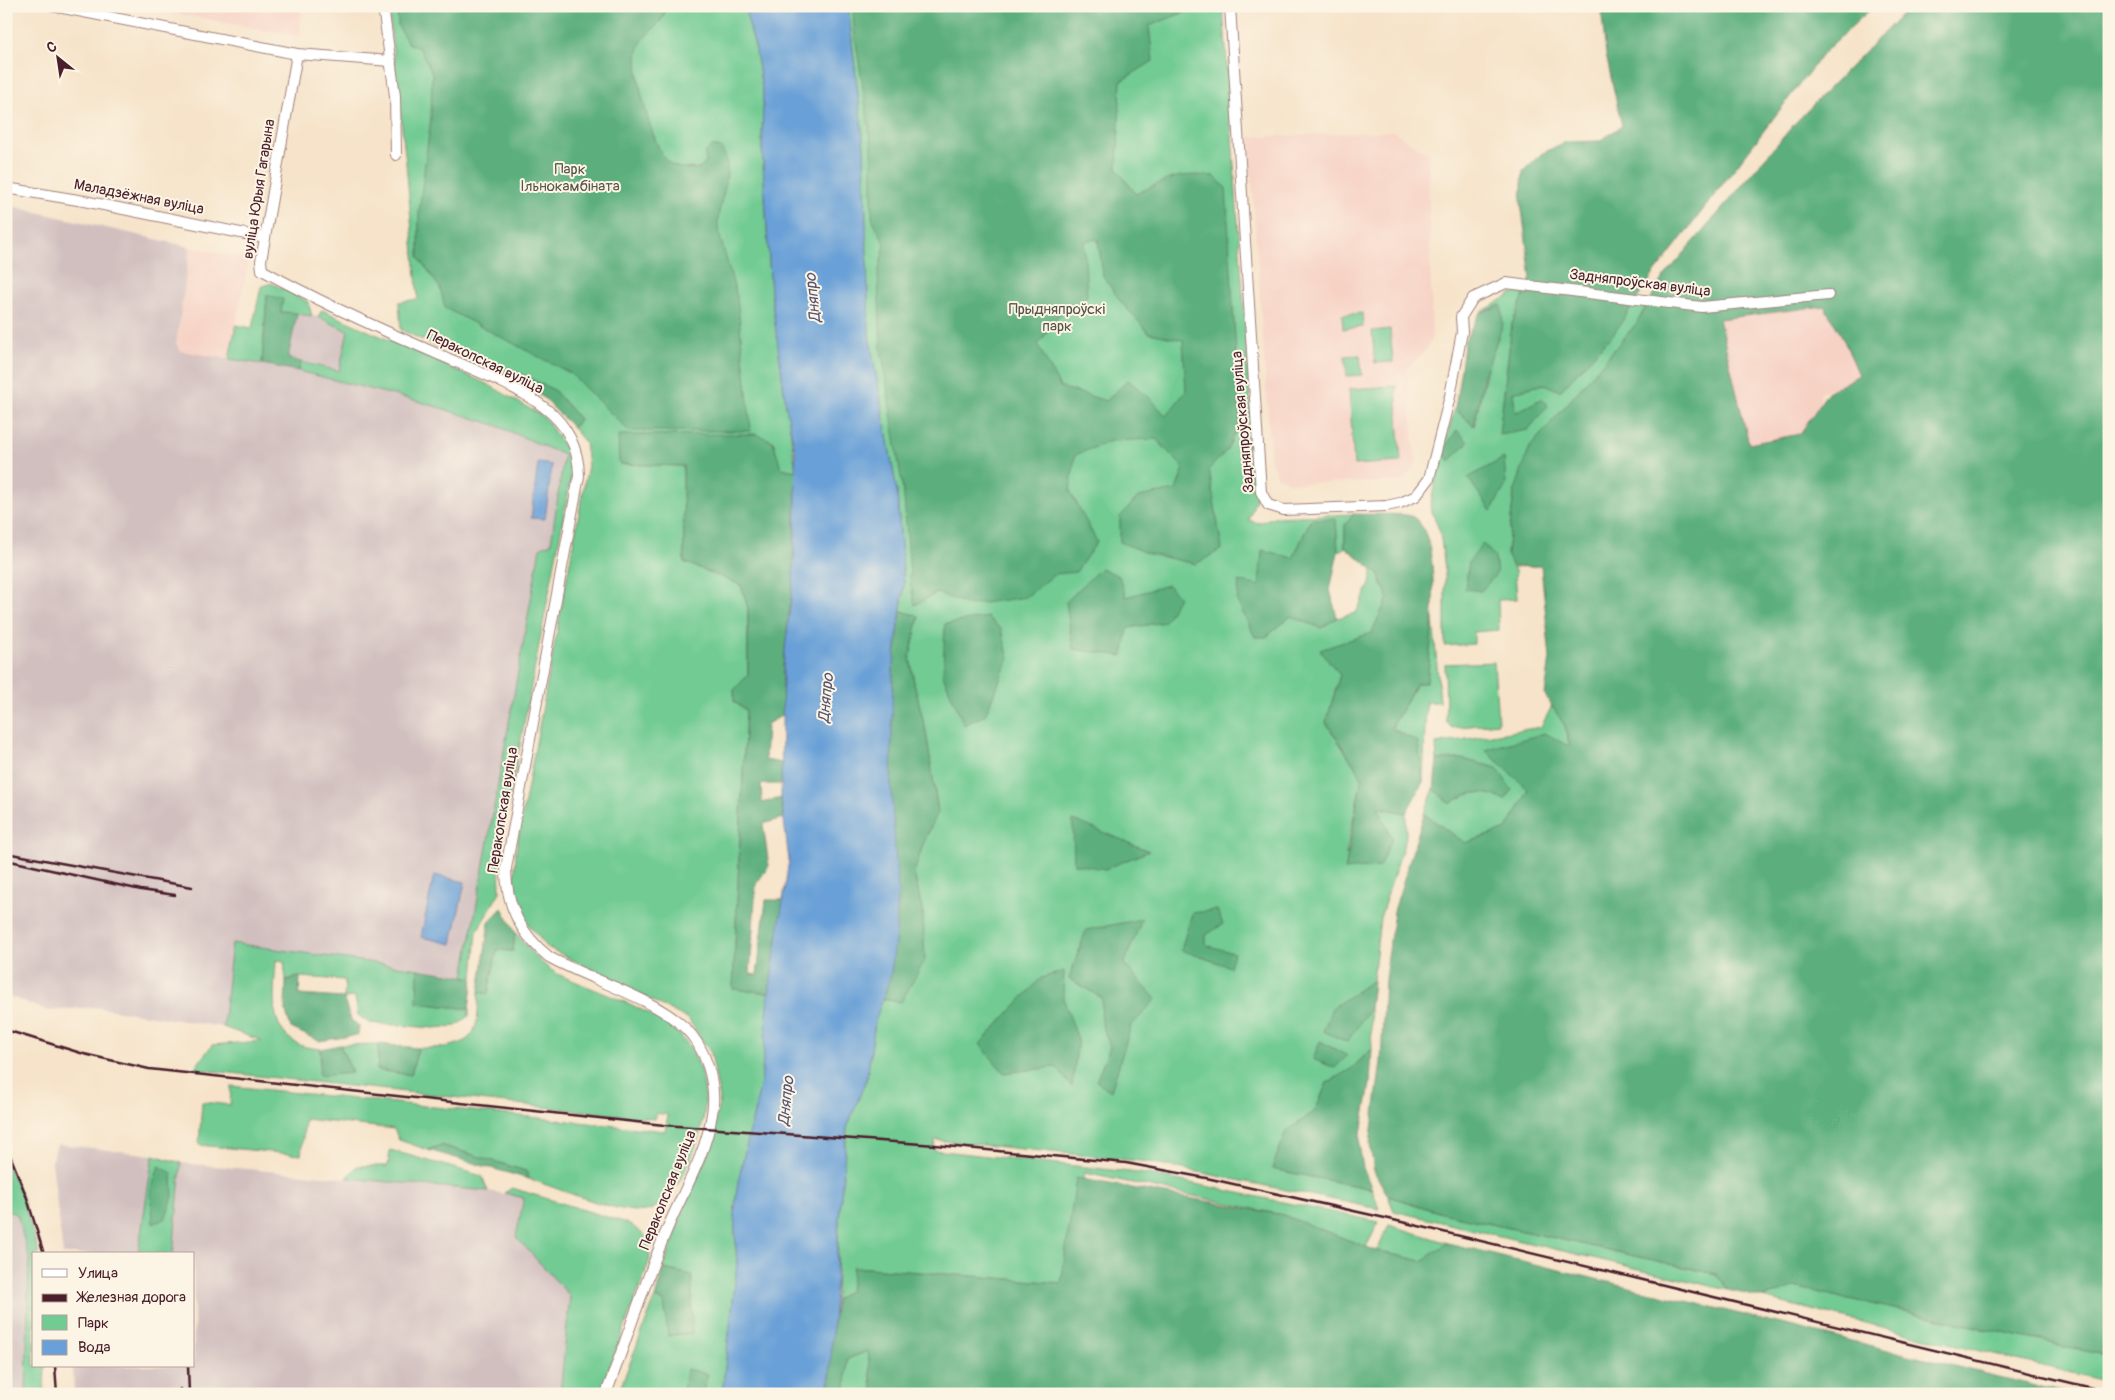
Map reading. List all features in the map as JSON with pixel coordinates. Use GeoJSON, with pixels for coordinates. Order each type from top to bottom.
{"type":"FeatureCollection","features":[{"type":"Feature","properties":{"kind":"street"},"geometry":{"type":"LineString","coordinates":[[53,6],[66,7],[297,54],[391,61]]}},
{"type":"Feature","properties":{"kind":"street"},"geometry":{"type":"LineString","coordinates":[[383,6],[396,112],[396,155]]}},
{"type":"Feature","properties":{"kind":"street","name":"Задняпроўская вуліца"},"geometry":{"type":"LineString","coordinates":[[1230,6],[1261,492],[1268,505],[1284,510],[1386,506],[1400,503],[1416,496],[1429,478],[1450,396],[1462,332],[1461,317],[1473,298],[1506,283],[1702,307],[1828,296]]}},
{"type":"Feature","properties":{"kind":"street","name":"вуліца Юрыя Гагарына"},"geometry":{"type":"LineString","coordinates":[[297,54],[260,266],[262,270],[317,300],[396,336]]}},
{"type":"Feature","properties":{"kind":"street","name":"Маладзёжная вуліца"},"geometry":{"type":"LineString","coordinates":[[6,188],[84,201],[265,238]]}},
{"type":"Feature","properties":{"kind":"street","name":"Перакопская вуліца"},"geometry":{"type":"LineString","coordinates":[[396,336],[472,369],[526,396],[557,419],[572,440],[577,452],[579,476],[506,868],[509,899],[523,929],[540,950],[549,957],[650,1005],[684,1027],[695,1040],[704,1057],[711,1082],[713,1112],[705,1146],[668,1228],[606,1394]]}},
{"type":"Feature","properties":{"kind":"shaded area"},"geometry":{"type":"Polygon","coordinates":[[[160,6],[302,6],[300,37],[159,10],[160,6]]]}},
{"type":"Feature","properties":{"kind":"shaded area"},"geometry":{"type":"Polygon","coordinates":[[[1393,131],[1428,154],[1432,337],[1427,349],[1407,369],[1416,466],[1401,482],[1290,483],[1277,476],[1271,461],[1249,137],[1393,131]]]}},
{"type":"Feature","properties":{"kind":"shaded area"},"geometry":{"type":"Polygon","coordinates":[[[6,205],[190,247],[176,344],[181,351],[284,368],[421,402],[495,425],[564,455],[551,543],[540,549],[464,976],[232,943],[223,1027],[94,1007],[48,1011],[6,995],[6,205]]]}},
{"type":"Feature","properties":{"kind":"shaded area"},"geometry":{"type":"Polygon","coordinates":[[[190,247],[249,259],[229,359],[181,351],[176,344],[190,247]]]}},
{"type":"Feature","properties":{"kind":"shaded area"},"geometry":{"type":"Polygon","coordinates":[[[1828,305],[1861,375],[1820,393],[1826,437],[1744,452],[1711,314],[1828,305]]]}},
{"type":"Feature","properties":{"kind":"shaded area"},"geometry":{"type":"Polygon","coordinates":[[[297,313],[318,317],[348,331],[339,371],[288,358],[297,313]]]}},
{"type":"Feature","properties":{"kind":"shaded area"},"geometry":{"type":"Polygon","coordinates":[[[57,1144],[153,1155],[138,1252],[63,1252],[52,1162],[57,1144]]]}},
{"type":"Feature","properties":{"kind":"shaded area"},"geometry":{"type":"Polygon","coordinates":[[[181,1163],[488,1191],[524,1197],[516,1237],[570,1296],[560,1394],[74,1394],[73,1368],[195,1368],[195,1252],[173,1252],[181,1163]]]}},
{"type":"Feature","properties":{"kind":"shaded area"},"geometry":{"type":"Polygon","coordinates":[[[6,1191],[8,1211],[17,1214],[29,1258],[26,1394],[6,1394],[6,1191]]]}},
{"type":"Feature","properties":{"kind":"green space"},"geometry":{"type":"Polygon","coordinates":[[[388,6],[744,6],[756,50],[763,95],[762,147],[771,294],[796,471],[781,468],[773,441],[620,464],[683,466],[684,562],[741,585],[748,608],[748,675],[734,702],[746,710],[733,989],[769,993],[761,1083],[738,1182],[734,1214],[737,1265],[722,1394],[618,1394],[655,1298],[664,1302],[692,1275],[663,1269],[688,1197],[710,1149],[720,1099],[711,1053],[688,1019],[547,947],[525,920],[514,893],[516,850],[588,465],[585,442],[573,428],[579,419],[508,368],[504,377],[401,330],[399,302],[418,299],[406,163],[388,6]]]}},
{"type":"Feature","properties":{"kind":"green space","name":"Парк Ільнокамбіната"},"geometry":{"type":"Polygon","coordinates":[[[397,6],[665,6],[663,17],[639,47],[637,57],[640,88],[655,139],[661,152],[670,164],[682,168],[700,169],[706,162],[705,153],[712,146],[721,148],[725,157],[727,177],[718,219],[718,229],[737,297],[751,431],[629,431],[570,373],[445,308],[440,288],[419,258],[419,211],[431,117],[432,73],[420,49],[408,43],[398,26],[397,6]]]}},
{"type":"Feature","properties":{"kind":"green space"},"geometry":{"type":"Polygon","coordinates":[[[848,6],[1223,6],[1257,496],[1248,520],[1258,523],[1274,517],[1354,514],[1345,525],[1345,547],[1338,552],[1336,520],[1311,519],[1293,558],[1266,637],[1291,616],[1321,628],[1337,618],[1356,613],[1370,584],[1373,569],[1378,573],[1388,598],[1371,633],[1340,675],[1326,723],[1362,777],[1346,855],[1378,807],[1406,813],[1406,837],[1380,918],[1370,1008],[1372,1049],[1351,1069],[1327,1083],[1315,1111],[1286,1132],[1272,1169],[1372,1189],[1379,1209],[1149,1162],[935,1140],[934,1150],[1147,1174],[1379,1222],[1366,1247],[1283,1215],[1085,1173],[1062,1283],[853,1267],[850,1290],[836,1300],[839,1220],[847,1128],[867,1077],[875,1022],[882,999],[901,1002],[923,914],[914,873],[923,844],[938,812],[926,732],[914,683],[910,656],[919,616],[901,611],[904,585],[897,492],[869,335],[864,148],[848,6]],[[1168,585],[1126,598],[1128,628],[1163,622],[1168,585]]]}},
{"type":"Feature","properties":{"kind":"green space","name":"Прыдняпроўскі парк"},"geometry":{"type":"Polygon","coordinates":[[[853,6],[1201,6],[1149,26],[1153,61],[1121,81],[1117,169],[1136,194],[1165,180],[1191,175],[1214,176],[1226,188],[1240,422],[1227,450],[1209,469],[1222,549],[1196,564],[1149,554],[1120,542],[1120,517],[1138,497],[1176,490],[1184,468],[1156,439],[1111,441],[1075,455],[1070,491],[1097,542],[1076,572],[1055,574],[1026,597],[969,605],[937,593],[915,605],[911,587],[904,497],[881,348],[878,274],[885,244],[872,218],[872,147],[854,29],[853,6]],[[1098,239],[1084,241],[1087,297],[1058,316],[1038,345],[1060,387],[1106,401],[1128,380],[1150,398],[1166,416],[1186,391],[1183,340],[1149,333],[1121,302],[1103,276],[1098,239]]]}},
{"type":"Feature","properties":{"kind":"green space"},"geometry":{"type":"Polygon","coordinates":[[[1601,6],[1874,6],[1825,51],[1653,275],[1614,333],[1560,391],[1544,384],[1513,392],[1515,413],[1541,399],[1548,405],[1528,430],[1499,435],[1512,324],[1531,278],[1521,202],[1523,171],[1541,154],[1565,142],[1599,141],[1622,126],[1606,55],[1601,6]]]}},
{"type":"Feature","properties":{"kind":"green space"},"geometry":{"type":"Polygon","coordinates":[[[1910,6],[2109,6],[2109,1356],[1794,1287],[1762,1298],[1728,1290],[1716,1274],[1442,1213],[1388,1196],[1374,1171],[1370,1144],[1381,1062],[1385,979],[1394,911],[1424,814],[1465,843],[1507,829],[1529,790],[1485,750],[1545,733],[1570,747],[1565,726],[1545,695],[1550,658],[1541,566],[1513,567],[1507,554],[1514,493],[1530,447],[1637,323],[1662,279],[1797,121],[1910,6]],[[1824,306],[1719,319],[1749,444],[1800,434],[1828,392],[1859,375],[1842,336],[1824,306]]]}},
{"type":"Feature","properties":{"kind":"green space"},"geometry":{"type":"Polygon","coordinates":[[[271,283],[308,302],[312,316],[281,312],[267,295],[262,364],[229,359],[236,325],[252,328],[261,287],[271,283]]]}},
{"type":"Feature","properties":{"kind":"green space"},"geometry":{"type":"Polygon","coordinates":[[[1526,291],[1512,324],[1499,435],[1541,399],[1515,413],[1513,392],[1544,384],[1614,333],[1634,303],[1646,306],[1637,323],[1514,493],[1507,554],[1515,571],[1517,599],[1498,600],[1499,630],[1474,632],[1474,644],[1445,646],[1445,569],[1440,532],[1430,506],[1441,455],[1455,409],[1474,426],[1501,305],[1480,313],[1512,294],[1526,291]]]}},
{"type":"Feature","properties":{"kind":"green space"},"geometry":{"type":"Polygon","coordinates":[[[267,295],[283,299],[281,312],[297,313],[288,358],[301,362],[298,371],[262,364],[267,295]]]}},
{"type":"Feature","properties":{"kind":"green space"},"geometry":{"type":"Polygon","coordinates":[[[1501,305],[1503,324],[1484,376],[1474,426],[1455,409],[1465,340],[1480,313],[1501,305]]]}},
{"type":"Feature","properties":{"kind":"green space"},"geometry":{"type":"Polygon","coordinates":[[[322,310],[489,385],[544,417],[569,453],[572,473],[499,854],[500,892],[477,931],[473,978],[464,976],[540,548],[551,543],[564,455],[495,425],[421,402],[298,371],[301,362],[339,371],[348,331],[318,317],[322,310]]]}},
{"type":"Feature","properties":{"kind":"green space"},"geometry":{"type":"Polygon","coordinates":[[[1362,313],[1363,327],[1343,329],[1342,315],[1362,313]]]}},
{"type":"Feature","properties":{"kind":"green space"},"geometry":{"type":"Polygon","coordinates":[[[1390,329],[1393,362],[1375,363],[1372,331],[1390,329]]]}},
{"type":"Feature","properties":{"kind":"green space"},"geometry":{"type":"Polygon","coordinates":[[[1360,355],[1362,375],[1347,376],[1345,356],[1360,355]]]}},
{"type":"Feature","properties":{"kind":"green space"},"geometry":{"type":"Polygon","coordinates":[[[508,368],[554,390],[579,419],[573,428],[543,397],[504,377],[508,368]]]}},
{"type":"Feature","properties":{"kind":"green space"},"geometry":{"type":"Polygon","coordinates":[[[1396,386],[1401,462],[1354,465],[1349,389],[1396,386]]]}},
{"type":"Feature","properties":{"kind":"green space"},"geometry":{"type":"Polygon","coordinates":[[[1457,430],[1468,442],[1450,461],[1443,451],[1457,430]]]}},
{"type":"Feature","properties":{"kind":"green space"},"geometry":{"type":"Polygon","coordinates":[[[756,434],[773,441],[781,468],[796,471],[793,582],[783,666],[783,715],[767,724],[765,760],[782,763],[782,784],[761,784],[762,803],[781,798],[783,818],[763,824],[769,866],[756,884],[750,974],[757,975],[766,900],[784,900],[769,993],[733,989],[746,710],[734,702],[734,690],[748,675],[748,608],[741,585],[684,562],[683,466],[619,464],[618,435],[756,434]]]}},
{"type":"Feature","properties":{"kind":"green space"},"geometry":{"type":"Polygon","coordinates":[[[1504,458],[1506,485],[1491,511],[1468,478],[1504,458]]]}},
{"type":"Feature","properties":{"kind":"green space"},"geometry":{"type":"Polygon","coordinates":[[[1354,514],[1407,515],[1411,516],[1422,526],[1429,544],[1433,593],[1431,645],[1427,682],[1416,684],[1391,728],[1418,742],[1423,782],[1406,813],[1378,807],[1392,839],[1379,867],[1345,870],[1362,777],[1326,722],[1340,675],[1320,650],[1371,633],[1388,598],[1378,573],[1345,547],[1345,525],[1354,514]]]}},
{"type":"Feature","properties":{"kind":"green space"},"geometry":{"type":"Polygon","coordinates":[[[1311,519],[1336,519],[1338,552],[1330,590],[1337,618],[1321,628],[1291,616],[1266,637],[1255,637],[1237,601],[1239,581],[1259,586],[1262,550],[1293,558],[1311,519]]]}},
{"type":"Feature","properties":{"kind":"green space"},"geometry":{"type":"Polygon","coordinates":[[[1483,544],[1495,557],[1497,573],[1481,591],[1465,589],[1469,562],[1483,544]]]}},
{"type":"Feature","properties":{"kind":"green space"},"geometry":{"type":"Polygon","coordinates":[[[1101,568],[1119,576],[1126,597],[1168,585],[1179,597],[1164,622],[1128,628],[1123,656],[1073,649],[1066,602],[1101,568]]]}},
{"type":"Feature","properties":{"kind":"green space"},"geometry":{"type":"Polygon","coordinates":[[[901,611],[919,616],[910,656],[914,683],[926,732],[938,812],[923,844],[914,873],[923,914],[925,960],[901,1002],[882,999],[894,946],[896,920],[891,785],[891,713],[893,671],[901,611]]]}},
{"type":"Feature","properties":{"kind":"green space"},"geometry":{"type":"Polygon","coordinates":[[[987,617],[1001,629],[1009,658],[985,715],[964,725],[943,675],[945,624],[987,617]]]}},
{"type":"Feature","properties":{"kind":"green space"},"geometry":{"type":"Polygon","coordinates":[[[1433,618],[1440,702],[1426,702],[1423,782],[1418,742],[1391,729],[1416,684],[1427,681],[1433,618]]]}},
{"type":"Feature","properties":{"kind":"green space"},"geometry":{"type":"Polygon","coordinates":[[[1494,662],[1498,723],[1451,728],[1446,720],[1445,664],[1494,662]]]}},
{"type":"Feature","properties":{"kind":"green space"},"geometry":{"type":"Polygon","coordinates":[[[1552,706],[1565,726],[1570,748],[1529,790],[1507,829],[1465,843],[1424,814],[1434,789],[1450,804],[1464,796],[1476,793],[1490,794],[1505,799],[1463,759],[1437,760],[1436,744],[1541,727],[1552,706]]]}},
{"type":"Feature","properties":{"kind":"green space"},"geometry":{"type":"Polygon","coordinates":[[[1463,759],[1497,768],[1512,790],[1505,800],[1490,794],[1476,793],[1464,796],[1450,804],[1434,789],[1437,760],[1463,759]]]}},
{"type":"Feature","properties":{"kind":"green space"},"geometry":{"type":"Polygon","coordinates":[[[1073,820],[1149,851],[1105,869],[1074,864],[1073,820]]]}},
{"type":"Feature","properties":{"kind":"green space"},"geometry":{"type":"Polygon","coordinates":[[[502,908],[515,932],[513,951],[497,950],[488,994],[479,992],[489,922],[502,908]]]}},
{"type":"Feature","properties":{"kind":"green space"},"geometry":{"type":"Polygon","coordinates":[[[1217,910],[1223,924],[1206,935],[1206,945],[1234,953],[1230,967],[1181,950],[1192,913],[1217,910]]]}},
{"type":"Feature","properties":{"kind":"green space"},"geometry":{"type":"Polygon","coordinates":[[[1142,919],[1124,964],[1156,999],[1131,1026],[1111,1091],[1096,1081],[1110,1047],[1101,1021],[1102,998],[1069,979],[1086,930],[1142,919]]]}},
{"type":"Feature","properties":{"kind":"green space"},"geometry":{"type":"Polygon","coordinates":[[[515,932],[536,957],[551,970],[561,976],[626,1002],[658,1019],[685,1040],[693,1053],[701,1071],[704,1084],[704,1117],[688,1166],[669,1196],[658,1206],[646,1211],[635,1211],[605,1205],[529,1179],[525,1171],[441,1145],[428,1150],[399,1140],[394,1129],[305,1119],[301,1155],[199,1145],[202,1102],[230,1105],[231,1086],[665,1131],[668,1115],[656,1113],[654,1119],[194,1069],[212,1045],[262,1041],[223,1027],[232,943],[418,969],[418,1003],[469,1009],[469,1016],[456,1026],[434,1028],[369,1023],[358,1015],[355,997],[344,998],[345,980],[300,977],[286,980],[284,961],[276,960],[274,996],[277,1018],[281,1028],[288,1037],[301,1045],[321,1049],[319,1075],[352,1072],[340,1045],[379,1044],[377,1070],[411,1075],[418,1048],[451,1046],[459,1044],[472,1035],[477,1019],[479,992],[488,993],[497,950],[513,951],[515,932]]]}},
{"type":"Feature","properties":{"kind":"green space"},"geometry":{"type":"Polygon","coordinates":[[[418,969],[473,978],[469,1009],[417,1003],[418,969]]]}},
{"type":"Feature","properties":{"kind":"green space"},"geometry":{"type":"Polygon","coordinates":[[[1064,971],[1063,998],[1078,1039],[1072,1087],[1056,1067],[1004,1073],[980,1044],[1041,978],[1064,971]]]}},
{"type":"Feature","properties":{"kind":"green space"},"geometry":{"type":"Polygon","coordinates":[[[300,977],[299,995],[344,998],[350,1019],[359,1026],[358,1035],[319,1041],[291,1028],[285,1009],[286,980],[300,977]]]}},
{"type":"Feature","properties":{"kind":"green space"},"geometry":{"type":"Polygon","coordinates":[[[1373,980],[1370,1008],[1347,1042],[1323,1031],[1332,1008],[1373,980]]]}},
{"type":"Feature","properties":{"kind":"green space"},"geometry":{"type":"Polygon","coordinates":[[[1320,1041],[1347,1056],[1335,1068],[1313,1059],[1320,1041]]]}},
{"type":"Feature","properties":{"kind":"green space"},"geometry":{"type":"Polygon","coordinates":[[[379,1044],[418,1048],[411,1075],[377,1070],[379,1044]]]}},
{"type":"Feature","properties":{"kind":"green space"},"geometry":{"type":"Polygon","coordinates":[[[340,1045],[352,1073],[319,1076],[321,1049],[340,1045]]]}},
{"type":"Feature","properties":{"kind":"green space"},"geometry":{"type":"Polygon","coordinates":[[[1372,1049],[1370,1084],[1359,1144],[1363,1168],[1372,1189],[1272,1169],[1286,1132],[1315,1111],[1327,1083],[1351,1069],[1372,1049]]]}},
{"type":"Feature","properties":{"kind":"green space"},"geometry":{"type":"Polygon","coordinates":[[[441,1145],[526,1171],[529,1179],[428,1150],[441,1145]]]}},
{"type":"Feature","properties":{"kind":"green space"},"geometry":{"type":"Polygon","coordinates":[[[390,1150],[482,1176],[488,1191],[347,1178],[357,1166],[388,1166],[390,1150]]]}},
{"type":"Feature","properties":{"kind":"green space"},"geometry":{"type":"Polygon","coordinates":[[[153,1155],[181,1163],[173,1252],[138,1252],[153,1155]]]}},
{"type":"Feature","properties":{"kind":"green space"},"geometry":{"type":"Polygon","coordinates":[[[6,1162],[21,1193],[38,1252],[32,1252],[32,1368],[45,1368],[44,1394],[26,1394],[29,1258],[17,1214],[8,1211],[6,1162]]]}},
{"type":"Feature","properties":{"kind":"green space"},"geometry":{"type":"Polygon","coordinates":[[[159,1166],[172,1173],[173,1197],[165,1219],[153,1224],[151,1190],[159,1166]]]}},
{"type":"Feature","properties":{"kind":"green space"},"geometry":{"type":"Polygon","coordinates":[[[1076,1178],[1283,1215],[1377,1251],[1422,1261],[1448,1243],[2069,1394],[873,1394],[868,1351],[847,1359],[846,1394],[830,1394],[830,1348],[836,1300],[850,1290],[853,1267],[1061,1283],[1076,1178]]]}},
{"type":"Feature","properties":{"kind":"green space"},"geometry":{"type":"Polygon","coordinates":[[[512,1188],[630,1224],[648,1238],[650,1259],[600,1394],[560,1394],[570,1296],[516,1237],[524,1198],[504,1193],[512,1188]]]}},
{"type":"Feature","properties":{"kind":"green space"},"geometry":{"type":"Polygon","coordinates":[[[1388,1196],[1442,1213],[1716,1274],[1728,1290],[1394,1211],[1388,1196]]]}},
{"type":"Feature","properties":{"kind":"green space"},"geometry":{"type":"Polygon","coordinates":[[[1389,1225],[1448,1243],[1422,1261],[1377,1251],[1389,1225]]]}},
{"type":"Feature","properties":{"kind":"green space"},"geometry":{"type":"Polygon","coordinates":[[[663,1269],[692,1275],[692,1333],[668,1336],[664,1302],[655,1298],[663,1269]]]}},
{"type":"Feature","properties":{"kind":"green space"},"geometry":{"type":"Polygon","coordinates":[[[1794,1287],[2109,1356],[2109,1382],[1762,1298],[1794,1287]]]}},
{"type":"Feature","properties":{"kind":"green space"},"geometry":{"type":"Polygon","coordinates":[[[868,1351],[873,1394],[846,1394],[847,1359],[868,1351]]]}},
{"type":"Feature","properties":{"kind":"green space"},"geometry":{"type":"Polygon","coordinates":[[[687,1369],[708,1374],[702,1394],[682,1394],[687,1369]]]}},
{"type":"Feature","properties":{"kind":"water","name":"Дняпро"},"geometry":{"type":"Polygon","coordinates":[[[744,6],[848,6],[864,148],[869,335],[897,492],[904,585],[893,671],[891,785],[898,894],[896,933],[891,974],[875,1022],[867,1077],[847,1128],[839,1220],[829,1394],[722,1394],[737,1265],[734,1214],[738,1182],[761,1083],[769,993],[789,860],[781,798],[783,666],[793,582],[796,506],[795,452],[786,407],[771,294],[762,147],[763,95],[756,50],[744,6]]]}},
{"type":"Feature","properties":{"kind":"water"},"geometry":{"type":"Polygon","coordinates":[[[538,463],[552,465],[545,519],[531,518],[538,463]]]}},
{"type":"Feature","properties":{"kind":"water"},"geometry":{"type":"Polygon","coordinates":[[[434,875],[465,882],[452,944],[421,937],[434,875]]]}},
{"type":"Feature","properties":{"kind":"railway"},"geometry":{"type":"LineString","coordinates":[[6,853],[192,887]]}},
{"type":"Feature","properties":{"kind":"railway"},"geometry":{"type":"LineString","coordinates":[[6,860],[141,890],[175,895]]}},
{"type":"Feature","properties":{"kind":"railway"},"geometry":{"type":"LineString","coordinates":[[6,1030],[84,1054],[149,1069],[664,1125],[935,1145],[1126,1163],[1211,1179],[1385,1218],[2109,1392]]}},
{"type":"Feature","properties":{"kind":"railway"},"geometry":{"type":"LineString","coordinates":[[6,1145],[27,1198],[43,1252]]}},
{"type":"Feature","properties":{"kind":"railway"},"geometry":{"type":"LineString","coordinates":[[55,1368],[57,1394]]}},
{"type":"Feature","properties":{"kind":"railway"},"geometry":{"type":"LineString","coordinates":[[188,1368],[189,1394]]}},
{"type":"Feature","properties":{"kind":"railway"},"geometry":{"type":"LineString","coordinates":[[179,1394],[180,1389]]}}]}
